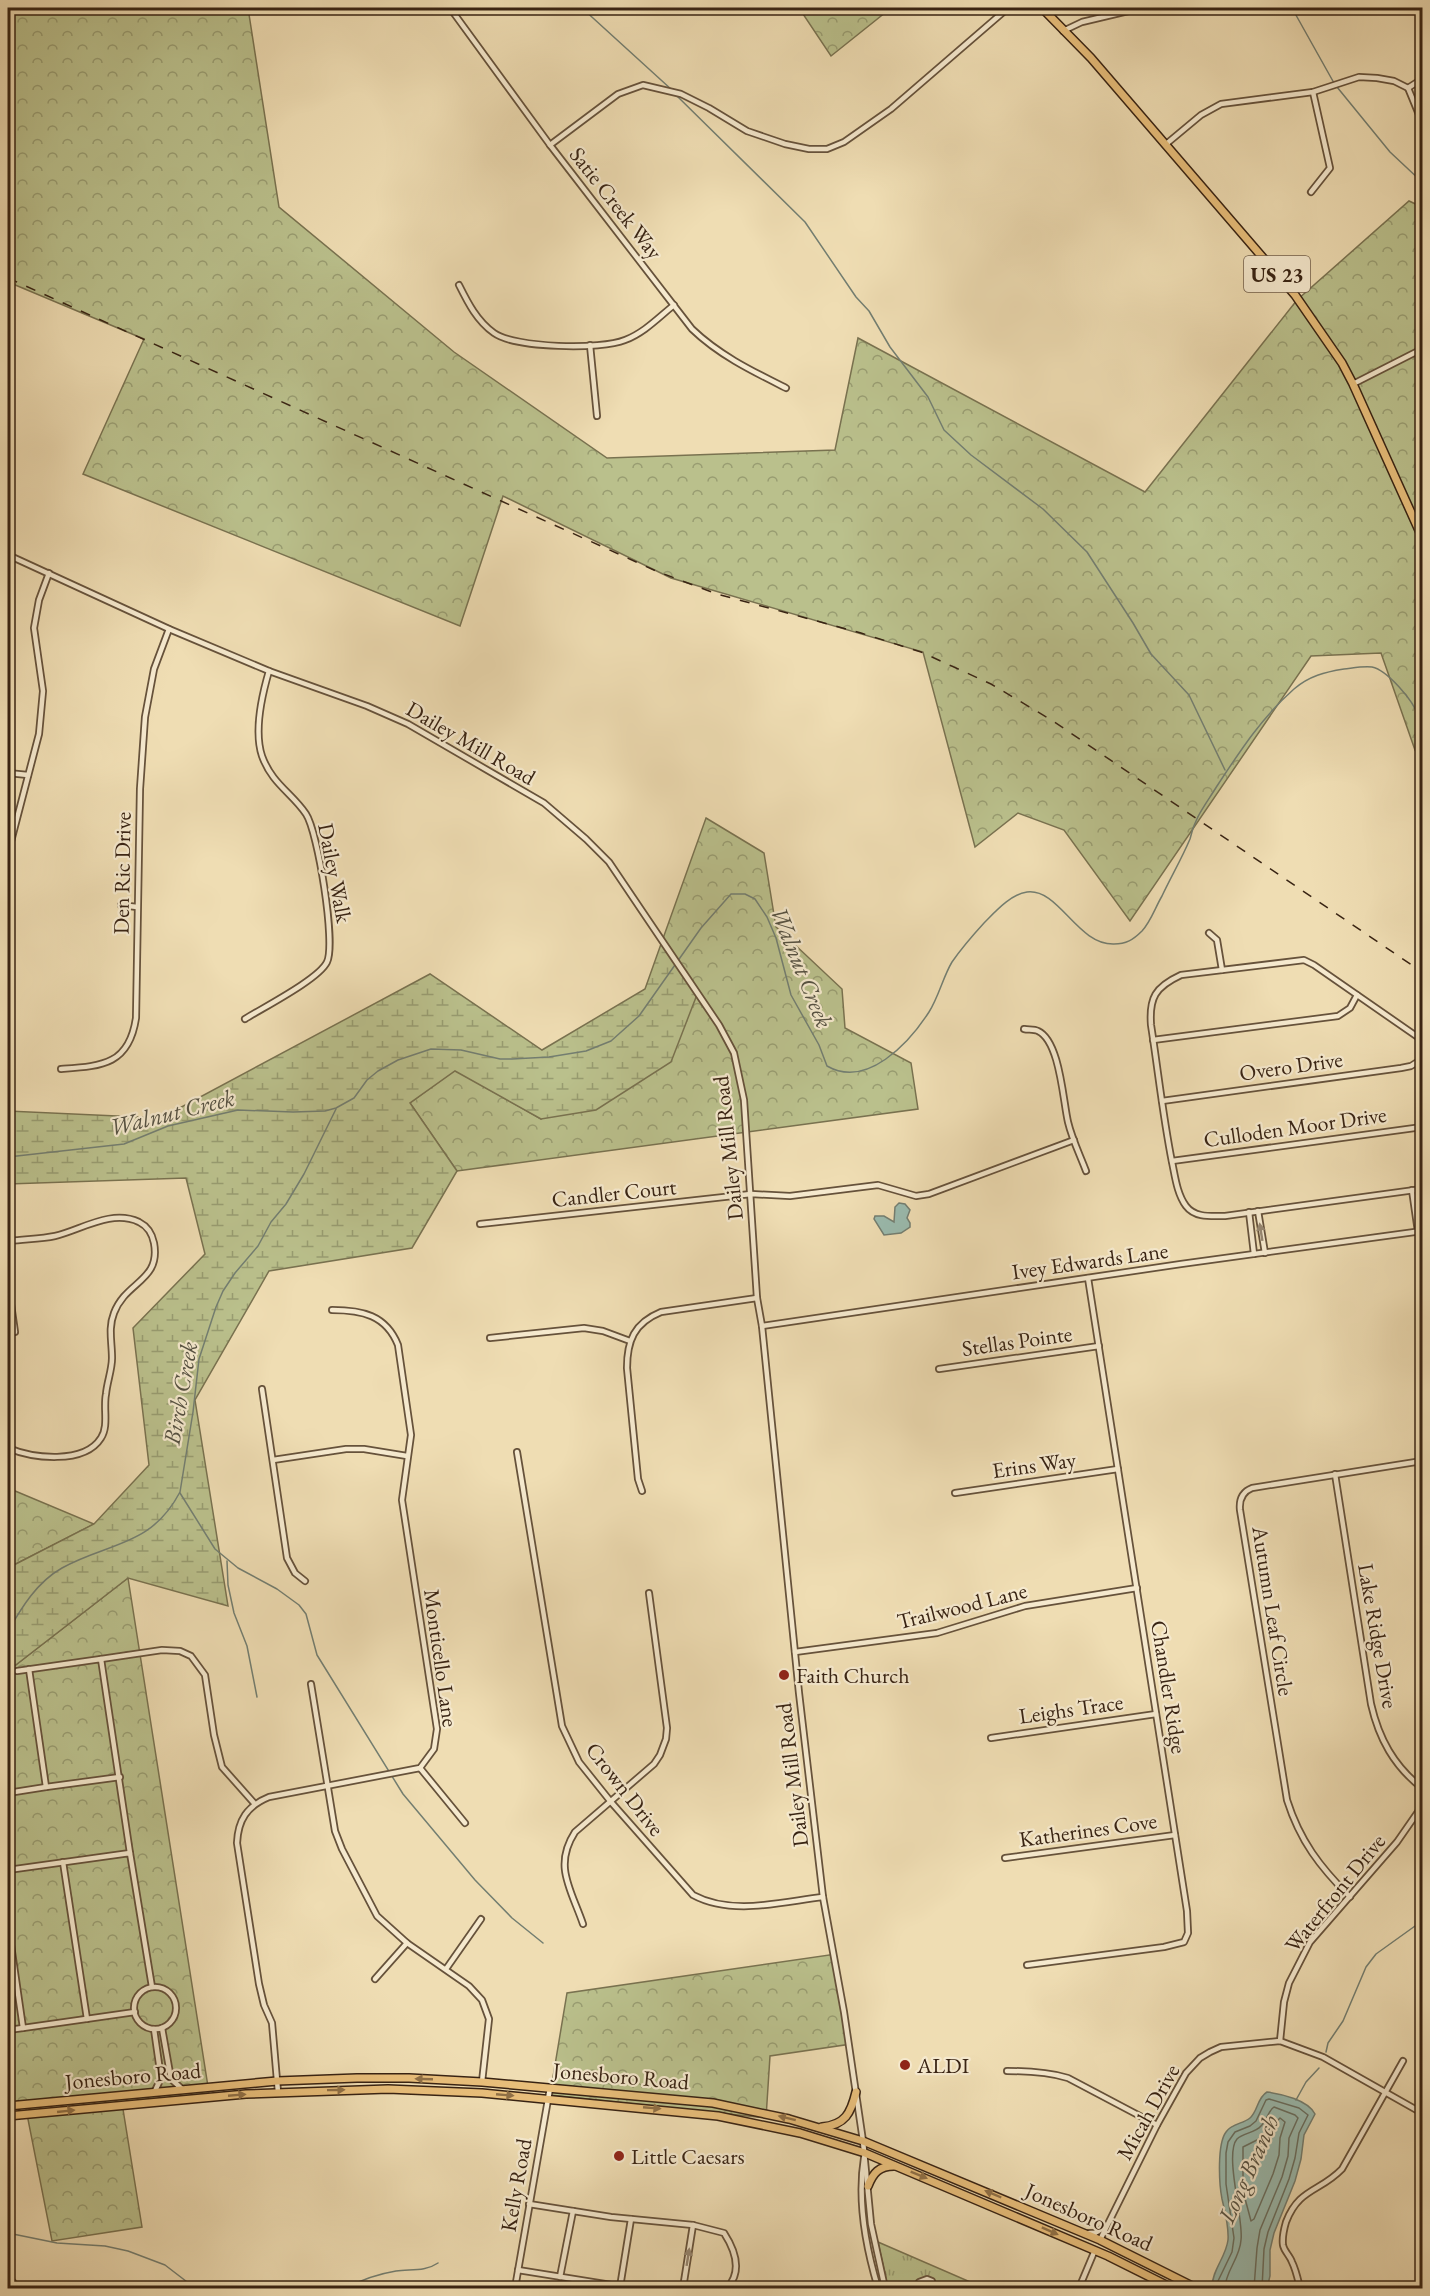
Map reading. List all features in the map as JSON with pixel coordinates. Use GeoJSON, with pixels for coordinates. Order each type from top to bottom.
{"type":"FeatureCollection","features":[{"type":"Feature","properties":{"kind":"main road","name":"US 23"},"geometry":{"type":"LineString","coordinates":[[1042,8],[1090,58],[1295,295],[1353,384],[1422,537]]}},
{"type":"Feature","properties":{"kind":"main road","name":"Jonesboro Road"},"geometry":{"type":"LineString","coordinates":[[8,2106],[277,2081],[409,2078],[482,2082],[713,2103],[758,2111],[863,2141],[1100,2240],[1196,2289]]}},
{"type":"Feature","properties":{"kind":"main road","name":"Jonesboro Road"},"geometry":{"type":"LineString","coordinates":[[8,2116],[278,2092],[423,2090],[690,2111],[800,2133],[865,2153],[1075,2241],[1172,2289]]}},
{"type":"Feature","properties":{"kind":"main road"},"geometry":{"type":"LineString","coordinates":[[818,2127],[835,2125],[845,2119],[852,2109],[856,2092]]}},
{"type":"Feature","properties":{"kind":"main road"},"geometry":{"type":"LineString","coordinates":[[868,2186],[873,2174],[879,2169],[897,2166]]}},
{"type":"Feature","properties":{"kind":"main road"},"geometry":{"type":"LineString","coordinates":[[1075,2241],[1093,2244],[1100,2240]]}},
{"type":"Feature","properties":{"kind":"main road"},"geometry":{"type":"LineString","coordinates":[[1095,2250],[1107,2247],[1118,2248]]}},
{"type":"Feature","properties":{"kind":"street","name":"Satie Creek Way"},"geometry":{"type":"LineString","coordinates":[[450,8],[550,145],[692,329],[709,346],[786,388]]}},
{"type":"Feature","properties":{"kind":"street"},"geometry":{"type":"LineString","coordinates":[[550,145],[618,94],[643,85],[681,94],[747,131],[808,149],[827,148],[844,142],[891,109],[1008,8]]}},
{"type":"Feature","properties":{"kind":"street"},"geometry":{"type":"LineString","coordinates":[[1063,31],[1082,22],[1141,8]]}},
{"type":"Feature","properties":{"kind":"street"},"geometry":{"type":"LineString","coordinates":[[1166,145],[1201,115],[1221,104],[1313,92],[1359,77],[1394,81],[1408,88],[1422,122]]}},
{"type":"Feature","properties":{"kind":"street"},"geometry":{"type":"LineString","coordinates":[[1408,88],[1422,79]]}},
{"type":"Feature","properties":{"kind":"street"},"geometry":{"type":"LineString","coordinates":[[1311,192],[1330,168],[1313,92]]}},
{"type":"Feature","properties":{"kind":"street"},"geometry":{"type":"LineString","coordinates":[[459,285],[472,310],[482,323],[495,334],[510,341],[575,347],[624,341],[643,330],[674,305]]}},
{"type":"Feature","properties":{"kind":"street"},"geometry":{"type":"LineString","coordinates":[[590,345],[597,416]]}},
{"type":"Feature","properties":{"kind":"street"},"geometry":{"type":"LineString","coordinates":[[1353,384],[1422,349]]}},
{"type":"Feature","properties":{"kind":"street","name":"Dailey Mill Road"},"geometry":{"type":"LineString","coordinates":[[8,555],[169,629],[269,671],[408,724],[544,803],[609,862],[719,1025],[734,1053],[744,1100],[757,1298],[762,1326],[795,1652],[823,1897],[865,2153]]}},
{"type":"Feature","properties":{"kind":"street"},"geometry":{"type":"LineString","coordinates":[[8,853],[39,734],[43,691],[34,628],[39,600],[49,573]]}},
{"type":"Feature","properties":{"kind":"street","name":"Den Ric Drive"},"geometry":{"type":"LineString","coordinates":[[61,1069],[89,1067],[109,1062],[121,1056],[130,1043],[136,1018],[140,789],[145,717],[153,669],[169,629]]}},
{"type":"Feature","properties":{"kind":"street","name":"Dailey Walk"},"geometry":{"type":"LineString","coordinates":[[245,1018],[317,974],[328,961],[330,946],[321,872],[313,831],[306,814],[278,784],[262,755],[260,714],[262,695],[269,671]]}},
{"type":"Feature","properties":{"kind":"street"},"geometry":{"type":"LineString","coordinates":[[8,773],[28,774]]}},
{"type":"Feature","properties":{"kind":"street"},"geometry":{"type":"LineString","coordinates":[[122,905],[137,908]]}},
{"type":"Feature","properties":{"kind":"street"},"geometry":{"type":"LineString","coordinates":[[1209,933],[1217,940],[1222,970]]}},
{"type":"Feature","properties":{"kind":"street"},"geometry":{"type":"LineString","coordinates":[[1422,1040],[1304,960],[1180,975],[1162,988],[1152,999],[1150,1006],[1153,1040],[1172,1161],[1178,1188],[1185,1205],[1191,1211],[1204,1216],[1249,1212],[1422,1189],[1422,1199]]}},
{"type":"Feature","properties":{"kind":"street"},"geometry":{"type":"LineString","coordinates":[[1153,1040],[1338,1016],[1350,1008],[1357,994]]}},
{"type":"Feature","properties":{"kind":"street"},"geometry":{"type":"LineString","coordinates":[[1024,1029],[1036,1030],[1049,1044],[1059,1067],[1065,1110],[1086,1171]]}},
{"type":"Feature","properties":{"kind":"street","name":"Overo Drive"},"geometry":{"type":"LineString","coordinates":[[1162,1101],[1401,1068],[1411,1066],[1422,1059]]}},
{"type":"Feature","properties":{"kind":"street","name":"Culloden Moor Drive"},"geometry":{"type":"LineString","coordinates":[[1172,1161],[1422,1127]]}},
{"type":"Feature","properties":{"kind":"street","name":"Candler Court"},"geometry":{"type":"LineString","coordinates":[[480,1224],[751,1194],[790,1196],[878,1185],[916,1196],[929,1194],[1074,1140]]}},
{"type":"Feature","properties":{"kind":"street"},"geometry":{"type":"LineString","coordinates":[[1412,1190],[1420,1231]]}},
{"type":"Feature","properties":{"kind":"street"},"geometry":{"type":"LineString","coordinates":[[1186,1216],[1191,1211]]}},
{"type":"Feature","properties":{"kind":"street"},"geometry":{"type":"LineString","coordinates":[[1258,1211],[1265,1253]]}},
{"type":"Feature","properties":{"kind":"street"},"geometry":{"type":"LineString","coordinates":[[1249,1212],[1254,1254]]}},
{"type":"Feature","properties":{"kind":"street"},"geometry":{"type":"LineString","coordinates":[[8,1252],[10,1241],[54,1236],[107,1219],[137,1221],[148,1228],[156,1251],[150,1272],[129,1288],[119,1300],[110,1326],[112,1360],[106,1393],[105,1424],[101,1438],[90,1449],[72,1456],[54,1457],[8,1448]]}},
{"type":"Feature","properties":{"kind":"street","name":"Ivey Edwards Lane"},"geometry":{"type":"LineString","coordinates":[[762,1326],[1420,1231]]}},
{"type":"Feature","properties":{"kind":"street","name":"Chandler Ridge"},"geometry":{"type":"LineString","coordinates":[[1027,1965],[1180,1944],[1187,1939],[1189,1928],[1088,1278]]}},
{"type":"Feature","properties":{"kind":"street"},"geometry":{"type":"LineString","coordinates":[[8,1283],[15,1332]]}},
{"type":"Feature","properties":{"kind":"street"},"geometry":{"type":"LineString","coordinates":[[642,1491],[638,1479],[627,1368],[630,1341],[640,1324],[661,1312],[757,1298]]}},
{"type":"Feature","properties":{"kind":"street","name":"Monticello Lane"},"geometry":{"type":"LineString","coordinates":[[332,1310],[367,1313],[386,1325],[394,1334],[398,1345],[410,1423],[410,1445],[402,1500],[436,1729],[434,1749],[420,1768]]}},
{"type":"Feature","properties":{"kind":"street"},"geometry":{"type":"LineString","coordinates":[[490,1338],[584,1328],[603,1331],[630,1341]]}},
{"type":"Feature","properties":{"kind":"street","name":"Stellas Pointe"},"geometry":{"type":"LineString","coordinates":[[939,1369],[1099,1346]]}},
{"type":"Feature","properties":{"kind":"street"},"geometry":{"type":"LineString","coordinates":[[262,1389],[287,1558],[295,1573],[305,1581]]}},
{"type":"Feature","properties":{"kind":"street"},"geometry":{"type":"LineString","coordinates":[[273,1460],[346,1449],[408,1456]]}},
{"type":"Feature","properties":{"kind":"street","name":"Crown Drive"},"geometry":{"type":"LineString","coordinates":[[517,1452],[562,1726],[579,1762],[681,1884],[693,1895],[722,1906],[754,1905],[823,1897]]}},
{"type":"Feature","properties":{"kind":"street","name":"Autumn Leaf Circle"},"geometry":{"type":"LineString","coordinates":[[1350,1897],[1316,1861],[1297,1828],[1287,1800],[1240,1507],[1243,1494],[1252,1488],[1422,1461]]}},
{"type":"Feature","properties":{"kind":"street","name":"Erins Way"},"geometry":{"type":"LineString","coordinates":[[955,1493],[1118,1469]]}},
{"type":"Feature","properties":{"kind":"street","name":"Lake Ridge Drive"},"geometry":{"type":"LineString","coordinates":[[1335,1474],[1371,1704],[1377,1728],[1394,1760],[1422,1788]]}},
{"type":"Feature","properties":{"kind":"street","name":"Trailwood Lane"},"geometry":{"type":"LineString","coordinates":[[795,1652],[937,1634],[1025,1606],[1137,1588]]}},
{"type":"Feature","properties":{"kind":"street"},"geometry":{"type":"LineString","coordinates":[[583,1924],[565,1873],[564,1853],[575,1832],[654,1764],[666,1739],[665,1704],[649,1593]]}},
{"type":"Feature","properties":{"kind":"street"},"geometry":{"type":"LineString","coordinates":[[17,1671],[162,1650],[180,1651],[191,1656],[205,1675],[214,1735],[222,1767],[254,1803]]}},
{"type":"Feature","properties":{"kind":"street"},"geometry":{"type":"LineString","coordinates":[[101,1659],[152,1987]]}},
{"type":"Feature","properties":{"kind":"street"},"geometry":{"type":"LineString","coordinates":[[29,1669],[46,1787]]}},
{"type":"Feature","properties":{"kind":"street"},"geometry":{"type":"LineString","coordinates":[[311,1684],[335,1831],[342,1849],[377,1916],[407,1942],[478,1994],[489,2019],[482,2082]]}},
{"type":"Feature","properties":{"kind":"street","name":"Leighs Trace"},"geometry":{"type":"LineString","coordinates":[[991,1737],[1156,1714]]}},
{"type":"Feature","properties":{"kind":"street"},"geometry":{"type":"LineString","coordinates":[[278,2092],[272,2023],[264,2005],[259,1984],[237,1843],[238,1831],[244,1817],[254,1803],[287,1792],[420,1768],[465,1823]]}},
{"type":"Feature","properties":{"kind":"street"},"geometry":{"type":"LineString","coordinates":[[8,1793],[120,1777]]}},
{"type":"Feature","properties":{"kind":"street","name":"Waterfront Drive"},"geometry":{"type":"LineString","coordinates":[[1280,2041],[1284,2002],[1298,1962],[1310,1942],[1397,1842],[1422,1806]]}},
{"type":"Feature","properties":{"kind":"street","name":"Katherines Cove"},"geometry":{"type":"LineString","coordinates":[[1005,1858],[1175,1835]]}},
{"type":"Feature","properties":{"kind":"street"},"geometry":{"type":"LineString","coordinates":[[8,1870],[130,1853]]}},
{"type":"Feature","properties":{"kind":"street"},"geometry":{"type":"LineString","coordinates":[[63,1862],[87,2019]]}},
{"type":"Feature","properties":{"kind":"street"},"geometry":{"type":"LineString","coordinates":[[446,1970],[481,1919]]}},
{"type":"Feature","properties":{"kind":"street"},"geometry":{"type":"LineString","coordinates":[[8,1924],[23,2028]]}},
{"type":"Feature","properties":{"kind":"street"},"geometry":{"type":"LineString","coordinates":[[375,1979],[407,1942]]}},
{"type":"Feature","properties":{"kind":"street"},"geometry":{"type":"LineString","coordinates":[[152,1987],[166,1990],[175,2000],[176,2014],[168,2025],[162,2028],[154,2029],[144,2026],[135,2012],[134,2005],[140,1993],[152,1987]]}},
{"type":"Feature","properties":{"kind":"street"},"geometry":{"type":"LineString","coordinates":[[8,2030],[135,2012]]}},
{"type":"Feature","properties":{"kind":"street"},"geometry":{"type":"LineString","coordinates":[[162,2028],[171,2079],[182,2089]]}},
{"type":"Feature","properties":{"kind":"street"},"geometry":{"type":"LineString","coordinates":[[154,2029],[161,2078],[155,2091]]}},
{"type":"Feature","properties":{"kind":"street","name":"Micah Drive"},"geometry":{"type":"LineString","coordinates":[[1100,2240],[1157,2125],[1186,2073],[1200,2058],[1221,2048],[1280,2041],[1323,2057],[1422,2113]]}},
{"type":"Feature","properties":{"kind":"street"},"geometry":{"type":"LineString","coordinates":[[1300,2289],[1293,2263],[1283,2246],[1284,2230],[1289,2216],[1303,2196],[1313,2188],[1330,2181],[1342,2169],[1403,2061]]}},
{"type":"Feature","properties":{"kind":"street"},"geometry":{"type":"LineString","coordinates":[[1007,2071],[1029,2070],[1053,2073],[1068,2078],[1157,2125]]}},
{"type":"Feature","properties":{"kind":"street","name":"Kelly Road"},"geometry":{"type":"LineString","coordinates":[[515,2289],[550,2088]]}},
{"type":"Feature","properties":{"kind":"street"},"geometry":{"type":"LineString","coordinates":[[865,2153],[871,2224],[885,2289]]}},
{"type":"Feature","properties":{"kind":"street"},"geometry":{"type":"LineString","coordinates":[[865,2153],[861,2174],[865,2224],[878,2289]]}},
{"type":"Feature","properties":{"kind":"street"},"geometry":{"type":"LineString","coordinates":[[530,2204],[631,2219],[693,2225],[724,2234],[734,2250],[736,2268],[727,2289]]}},
{"type":"Feature","properties":{"kind":"street"},"geometry":{"type":"LineString","coordinates":[[560,2277],[573,2211]]}},
{"type":"Feature","properties":{"kind":"street"},"geometry":{"type":"LineString","coordinates":[[620,2287],[631,2219]]}},
{"type":"Feature","properties":{"kind":"street"},"geometry":{"type":"LineString","coordinates":[[1085,2234],[1095,2233],[1108,2224]]}},
{"type":"Feature","properties":{"kind":"street"},"geometry":{"type":"LineString","coordinates":[[683,2289],[693,2225]]}},
{"type":"Feature","properties":{"kind":"street"},"geometry":{"type":"LineString","coordinates":[[1079,2289],[1095,2250]]}},
{"type":"Feature","properties":{"kind":"street"},"geometry":{"type":"LineString","coordinates":[[1089,2263],[1108,2256]]}},
{"type":"Feature","properties":{"kind":"street"},"geometry":{"type":"LineString","coordinates":[[518,2270],[630,2289]]}},
{"type":"Feature","properties":{"kind":"street"},"geometry":{"type":"LineString","coordinates":[[8,2279],[13,2282],[15,2289]]}},
{"type":"Feature","properties":{"kind":"street"},"geometry":{"type":"LineString","coordinates":[[918,2289],[919,2282],[924,2279],[930,2280],[934,2287],[946,2289]]}},
{"type":"Feature","properties":{"kind":"green space"},"geometry":{"type":"Polygon","coordinates":[[[8,8],[248,8],[279,207],[454,352],[607,458],[835,450],[858,338],[1145,492],[1297,300],[1409,201],[1422,207],[1422,509],[1410,511],[1422,539],[1422,745],[1415,750],[1381,653],[1311,656],[1130,921],[1064,830],[1018,813],[975,847],[923,652],[671,578],[503,496],[460,626],[83,474],[144,339],[8,282],[8,8]]]}},
{"type":"Feature","properties":{"kind":"green space"},"geometry":{"type":"Polygon","coordinates":[[[799,8],[891,8],[831,56],[799,8]]]}},
{"type":"Feature","properties":{"kind":"green space"},"geometry":{"type":"Polygon","coordinates":[[[706,818],[764,853],[776,927],[842,989],[845,1028],[911,1063],[918,1109],[457,1171],[410,1103],[455,1070],[541,1119],[698,992],[661,944],[706,818]]]}},
{"type":"Feature","properties":{"kind":"green space"},"geometry":{"type":"Polygon","coordinates":[[[661,944],[698,992],[671,1062],[596,1110],[541,1119],[455,1071],[410,1103],[457,1171],[412,1248],[269,1271],[195,1400],[228,1606],[128,1578],[8,1671],[8,1568],[94,1524],[149,1465],[133,1328],[205,1254],[186,1178],[8,1184],[8,1111],[161,1118],[430,974],[542,1050],[645,989],[661,944]]]}},
{"type":"Feature","properties":{"kind":"green space"},"geometry":{"type":"Polygon","coordinates":[[[8,1488],[94,1524],[8,1568],[8,1488]]]}},
{"type":"Feature","properties":{"kind":"green space"},"geometry":{"type":"Polygon","coordinates":[[[128,1578],[209,2093],[122,2103],[142,2227],[52,2241],[25,2104],[8,2107],[8,1671],[128,1578]]]}},
{"type":"Feature","properties":{"kind":"green space"},"geometry":{"type":"Polygon","coordinates":[[[836,1954],[851,2044],[770,2056],[766,2118],[550,2095],[567,1993],[836,1954]]]}},
{"type":"Feature","properties":{"kind":"green space"},"geometry":{"type":"Polygon","coordinates":[[[878,2242],[984,2288],[888,2288],[878,2242]]]}},
{"type":"Feature","properties":{"kind":"water"},"geometry":{"type":"Polygon","coordinates":[[[899,1203],[905,1204],[910,1210],[907,1218],[910,1227],[901,1233],[884,1235],[874,1219],[875,1216],[884,1216],[894,1222],[895,1207],[899,1203]]]}},
{"type":"Feature","properties":{"kind":"water"},"geometry":{"type":"Polygon","coordinates":[[[1267,2092],[1301,2101],[1315,2114],[1304,2135],[1295,2181],[1274,2233],[1270,2250],[1270,2276],[1267,2288],[1223,2288],[1219,2286],[1214,2288],[1212,2287],[1214,2275],[1228,2240],[1221,2192],[1221,2145],[1226,2132],[1250,2118],[1267,2092]]]}},
{"type":"Feature","properties":{"kind":"waterway"},"geometry":{"type":"LineString","coordinates":[[582,8],[672,90]]}},
{"type":"Feature","properties":{"kind":"waterway"},"geometry":{"type":"LineString","coordinates":[[1292,8],[1334,83]]}},
{"type":"Feature","properties":{"kind":"waterway"},"geometry":{"type":"LineString","coordinates":[[1337,87],[1390,152],[1422,182]]}},
{"type":"Feature","properties":{"kind":"waterway"},"geometry":{"type":"LineString","coordinates":[[677,96],[805,222],[856,297],[869,311],[890,347],[928,397],[944,430],[971,455],[1043,509],[1087,552],[1151,654],[1189,695],[1225,770]]}},
{"type":"Feature","properties":{"kind":"waterway","name":"Walnut Creek"},"geometry":{"type":"LineString","coordinates":[[8,1157],[124,1144],[168,1126],[238,1110],[325,1111],[354,1098],[367,1080],[378,1071],[398,1060],[431,1049],[461,1050],[500,1059],[549,1057],[586,1051],[611,1041],[639,1016],[701,928],[731,894],[745,894],[755,899],[767,917],[776,938],[791,995],[819,1045],[827,1066],[842,1072],[857,1072],[886,1059],[910,1037],[932,1006],[949,968],[967,942],[1004,904],[1021,893],[1038,893],[1049,899],[1089,936],[1101,942],[1122,943],[1139,934],[1150,919],[1205,805],[1252,735],[1282,700],[1305,681],[1324,673],[1344,669],[1358,667],[1378,669],[1399,687],[1411,702],[1420,725],[1422,752]]}},
{"type":"Feature","properties":{"kind":"waterway","name":"Birch Creek"},"geometry":{"type":"LineString","coordinates":[[8,1631],[31,1596],[45,1580],[79,1560],[128,1541],[156,1523],[169,1510],[180,1492],[199,1359],[216,1307],[235,1273],[258,1246],[271,1222],[286,1204],[304,1174],[336,1109]]}},
{"type":"Feature","properties":{"kind":"waterway"},"geometry":{"type":"LineString","coordinates":[[180,1493],[215,1549],[238,1568],[277,1589],[299,1605],[306,1614],[317,1655],[403,1794],[475,1880],[512,1918],[543,1943]]}},
{"type":"Feature","properties":{"kind":"waterway"},"geometry":{"type":"LineString","coordinates":[[227,1561],[228,1585],[234,1613],[247,1646],[257,1697]]}},
{"type":"Feature","properties":{"kind":"waterway","name":"Long Branch"},"geometry":{"type":"LineString","coordinates":[[1326,2052],[1328,2043],[1343,2021],[1366,1967],[1376,1954],[1422,1921]]}},
{"type":"Feature","properties":{"kind":"waterway","name":"Long Branch"},"geometry":{"type":"LineString","coordinates":[[1296,2100],[1306,2082],[1319,2068]]}},
{"type":"Feature","properties":{"kind":"waterway"},"geometry":{"type":"LineString","coordinates":[[8,2233],[57,2243],[105,2246],[128,2251],[165,2265],[195,2288]]}},
{"type":"Feature","properties":{"kind":"waterway"},"geometry":{"type":"LineString","coordinates":[[346,2288],[383,2274],[423,2269],[438,2263]]}},
{"type":"Feature","properties":{"kind":"railway"},"geometry":{"type":"LineString","coordinates":[[8,278],[656,571],[717,594],[861,633],[921,652],[991,684],[1053,721],[1422,972]]}},
{"type":"Feature","properties":{"kind":"place","name":"Faith Church"},"geometry":{"type":"Point","coordinates":[784,1675]}},
{"type":"Feature","properties":{"kind":"place","name":"ALDI"},"geometry":{"type":"Point","coordinates":[905,2065]}},
{"type":"Feature","properties":{"kind":"place","name":"Little Caesars"},"geometry":{"type":"Point","coordinates":[619,2156]}}]}
